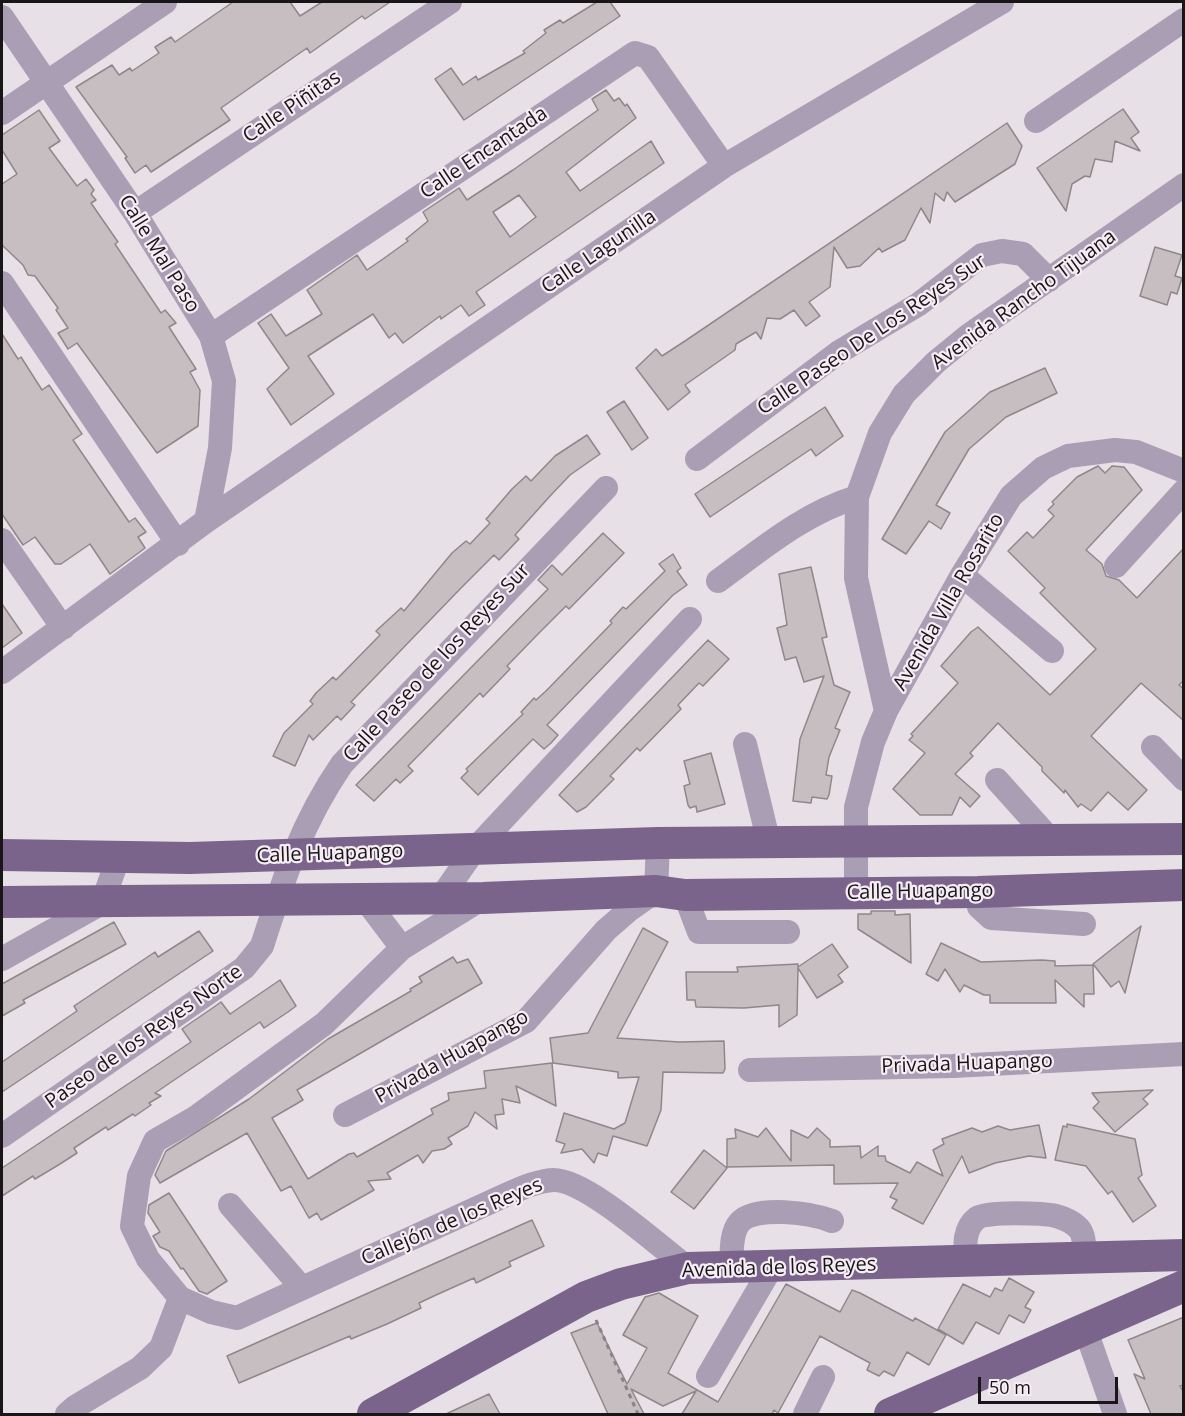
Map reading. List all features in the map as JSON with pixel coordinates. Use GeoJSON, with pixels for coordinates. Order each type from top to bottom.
{"type":"FeatureCollection","features":[{"type":"Feature","properties":{"kind":"main road","name":"Calle Huapango"},"geometry":{"type":"LineString","coordinates":[[2,855],[190,858],[658,843],[1184,839]]}},
{"type":"Feature","properties":{"kind":"main road","name":"Calle Huapango"},"geometry":{"type":"LineString","coordinates":[[2,902],[440,899],[671,893],[856,894],[1184,885]]}},
{"type":"Feature","properties":{"kind":"main road","name":"Avenida de los Reyes"},"geometry":{"type":"LineString","coordinates":[[373,1414],[586,1297],[621,1284],[688,1268],[771,1268],[1184,1255]]}},
{"type":"Feature","properties":{"kind":"main road"},"geometry":{"type":"LineString","coordinates":[[890,1414],[1184,1286]]}},
{"type":"Feature","properties":{"kind":"street"},"geometry":{"type":"LineString","coordinates":[[2,113],[165,2]]}},
{"type":"Feature","properties":{"kind":"street","name":"Calle Piñitas"},"geometry":{"type":"LineString","coordinates":[[135,213],[450,2]]}},
{"type":"Feature","properties":{"kind":"street","name":"Calle Lagunilla"},"geometry":{"type":"LineString","coordinates":[[2,672],[178,544],[206,521],[724,166],[1002,2]]}},
{"type":"Feature","properties":{"kind":"street","name":"Calle Mal Paso"},"geometry":{"type":"LineString","coordinates":[[2,17],[45,84],[135,213],[210,336],[224,381],[220,448],[206,521]]}},
{"type":"Feature","properties":{"kind":"street"},"geometry":{"type":"LineString","coordinates":[[1036,121],[1184,20]]}},
{"type":"Feature","properties":{"kind":"street","name":"Calle Encantada"},"geometry":{"type":"LineString","coordinates":[[210,336],[634,53],[648,57],[724,166]]}},
{"type":"Feature","properties":{"kind":"street","name":"Avenida Rancho Tijuana"},"geometry":{"type":"LineString","coordinates":[[886,711],[856,578],[856,497],[880,434],[904,394],[936,362],[969,335],[1184,185]]}},
{"type":"Feature","properties":{"kind":"street","name":"Calle Paseo De Los Reyes Sur"},"geometry":{"type":"LineString","coordinates":[[697,459],[839,352],[920,304],[982,255],[1002,251],[1023,254],[1050,279]]}},
{"type":"Feature","properties":{"kind":"street"},"geometry":{"type":"LineString","coordinates":[[2,283],[178,544]]}},
{"type":"Feature","properties":{"kind":"street","name":"Avenida Villa Rosarito"},"geometry":{"type":"LineString","coordinates":[[856,894],[854,843],[856,807],[864,770],[886,711],[962,575],[1011,496],[1043,468],[1068,456],[1115,450],[1136,452],[1184,471]]}},
{"type":"Feature","properties":{"kind":"street","name":"Calle Paseo de los Reyes Sur"},"geometry":{"type":"LineString","coordinates":[[291,856],[326,788],[365,737],[606,488]]}},
{"type":"Feature","properties":{"kind":"street"},"geometry":{"type":"LineString","coordinates":[[1116,566],[1184,491]]}},
{"type":"Feature","properties":{"kind":"street"},"geometry":{"type":"LineString","coordinates":[[718,581],[804,519],[856,497]]}},
{"type":"Feature","properties":{"kind":"street"},"geometry":{"type":"LineString","coordinates":[[2,540],[63,628]]}},
{"type":"Feature","properties":{"kind":"street"},"geometry":{"type":"LineString","coordinates":[[962,575],[1052,651]]}},
{"type":"Feature","properties":{"kind":"street"},"geometry":{"type":"LineString","coordinates":[[440,899],[475,849],[690,619]]}},
{"type":"Feature","properties":{"kind":"street"},"geometry":{"type":"LineString","coordinates":[[745,744],[769,843]]}},
{"type":"Feature","properties":{"kind":"street"},"geometry":{"type":"LineString","coordinates":[[1153,747],[1184,779]]}},
{"type":"Feature","properties":{"kind":"street"},"geometry":{"type":"LineString","coordinates":[[997,780],[1050,839]]}},
{"type":"Feature","properties":{"kind":"street"},"geometry":{"type":"LineString","coordinates":[[658,843],[671,893],[699,932],[788,932]]}},
{"type":"Feature","properties":{"kind":"street"},"geometry":{"type":"LineString","coordinates":[[2,958],[102,903],[119,856]]}},
{"type":"Feature","properties":{"kind":"street","name":"Paseo de los Reyes Norte"},"geometry":{"type":"LineString","coordinates":[[2,1136],[244,968],[262,946],[291,856]]}},
{"type":"Feature","properties":{"kind":"street"},"geometry":{"type":"LineString","coordinates":[[978,892],[979,907],[991,918],[1084,924]]}},
{"type":"Feature","properties":{"kind":"street","name":"Privada Huapango"},"geometry":{"type":"LineString","coordinates":[[345,1115],[526,1022],[606,930],[628,910],[671,893]]}},
{"type":"Feature","properties":{"kind":"street"},"geometry":{"type":"LineString","coordinates":[[67,1414],[140,1368],[161,1348],[180,1298],[148,1259],[132,1226],[139,1176],[154,1141],[195,1118],[324,1024],[402,948],[483,898]]}},
{"type":"Feature","properties":{"kind":"street"},"geometry":{"type":"LineString","coordinates":[[365,899],[402,948]]}},
{"type":"Feature","properties":{"kind":"street","name":"Privada Huapango"},"geometry":{"type":"LineString","coordinates":[[750,1070],[953,1066],[1184,1054]]}},
{"type":"Feature","properties":{"kind":"street","name":"Callejón de los Reyes"},"geometry":{"type":"LineString","coordinates":[[180,1298],[211,1312],[237,1318],[508,1194],[534,1183],[554,1180],[575,1185],[595,1197],[688,1268]]}},
{"type":"Feature","properties":{"kind":"street"},"geometry":{"type":"LineString","coordinates":[[230,1205],[302,1288]]}},
{"type":"Feature","properties":{"kind":"street"},"geometry":{"type":"LineString","coordinates":[[731,1268],[734,1235],[740,1222],[752,1216],[792,1212],[818,1215],[832,1221]]}},
{"type":"Feature","properties":{"kind":"street"},"geometry":{"type":"LineString","coordinates":[[966,1262],[965,1239],[969,1228],[977,1218],[988,1214],[1054,1216],[1070,1221],[1080,1231],[1085,1258]]}},
{"type":"Feature","properties":{"kind":"street"},"geometry":{"type":"LineString","coordinates":[[708,1376],[771,1268]]}},
{"type":"Feature","properties":{"kind":"street"},"geometry":{"type":"LineString","coordinates":[[1085,1328],[1116,1414]]}},
{"type":"Feature","properties":{"kind":"street"},"geometry":{"type":"LineString","coordinates":[[805,1414],[823,1377]]}},
{"type":"Feature","properties":{"kind":"path"},"geometry":{"type":"LineString","coordinates":[[586,1297],[638,1414]]}},
{"type":"Feature","properties":{"kind":"building"},"geometry":{"type":"Polygon","coordinates":[[[233,2],[290,2],[300,16],[322,2],[390,2],[365,19],[362,16],[310,53],[307,48],[221,108],[230,120],[151,172],[146,165],[135,173],[125,158],[127,157],[76,87],[112,65],[119,75],[130,68],[132,71],[159,53],[155,47],[171,37],[175,42],[233,2]]]}},
{"type":"Feature","properties":{"kind":"building"},"geometry":{"type":"Polygon","coordinates":[[[597,2],[610,2],[620,16],[464,120],[435,79],[451,68],[463,85],[476,76],[478,80],[525,53],[523,51],[546,33],[544,30],[560,20],[563,23],[597,2]]]}},
{"type":"Feature","properties":{"kind":"building"},"geometry":{"type":"Polygon","coordinates":[[[606,90],[614,101],[619,98],[625,106],[627,104],[636,118],[566,172],[580,191],[651,141],[664,163],[476,292],[485,305],[469,316],[461,305],[441,319],[440,316],[403,343],[395,333],[389,338],[373,314],[308,356],[334,394],[291,425],[267,389],[289,368],[258,323],[271,314],[286,336],[322,314],[307,290],[357,255],[367,270],[408,241],[406,239],[428,221],[423,212],[459,188],[467,200],[598,110],[592,99],[606,90]],[[519,195],[493,212],[510,237],[536,217],[519,195]]]}},
{"type":"Feature","properties":{"kind":"building"},"geometry":{"type":"Polygon","coordinates":[[[1123,109],[1139,132],[1131,138],[1140,151],[1115,141],[1112,162],[1095,159],[1090,177],[1085,176],[1072,184],[1066,211],[1037,168],[1123,109]]]}},
{"type":"Feature","properties":{"kind":"building"},"geometry":{"type":"Polygon","coordinates":[[[39,110],[60,141],[49,148],[77,186],[86,179],[94,190],[91,194],[96,200],[91,203],[118,242],[115,244],[161,313],[165,310],[176,323],[169,327],[196,369],[190,372],[200,390],[198,426],[157,453],[77,343],[68,349],[58,333],[68,328],[56,310],[58,308],[35,276],[28,275],[23,265],[2,245],[2,184],[17,174],[2,150],[2,135],[39,110]]]}},
{"type":"Feature","properties":{"kind":"building"},"geometry":{"type":"Polygon","coordinates":[[[1007,123],[1022,146],[1015,164],[955,202],[947,192],[944,201],[935,193],[930,223],[921,208],[905,240],[882,252],[879,248],[860,266],[847,268],[834,247],[830,287],[809,302],[820,316],[806,326],[794,310],[780,319],[767,318],[761,339],[756,332],[736,344],[735,350],[685,385],[690,392],[668,410],[636,368],[656,349],[662,356],[1007,123]]]}},
{"type":"Feature","properties":{"kind":"building"},"geometry":{"type":"Polygon","coordinates":[[[1155,247],[1182,255],[1175,276],[1182,278],[1177,294],[1171,292],[1167,305],[1140,296],[1155,247]]]}},
{"type":"Feature","properties":{"kind":"building"},"geometry":{"type":"Polygon","coordinates":[[[2,334],[18,359],[21,357],[42,390],[49,385],[82,434],[73,440],[129,522],[135,518],[146,532],[138,537],[145,548],[110,574],[90,544],[61,564],[55,564],[35,537],[23,545],[2,514],[2,334]]]}},
{"type":"Feature","properties":{"kind":"building"},"geometry":{"type":"Polygon","coordinates":[[[1045,368],[1057,393],[1006,417],[969,449],[936,505],[950,513],[941,529],[929,521],[906,554],[882,539],[945,432],[990,392],[1045,368]]]}},
{"type":"Feature","properties":{"kind":"building"},"geometry":{"type":"Polygon","coordinates":[[[624,401],[648,438],[632,450],[607,412],[624,401]]]}},
{"type":"Feature","properties":{"kind":"building"},"geometry":{"type":"Polygon","coordinates":[[[825,407],[843,436],[816,456],[811,449],[710,517],[695,494],[825,407]]]}},
{"type":"Feature","properties":{"kind":"building"},"geometry":{"type":"Polygon","coordinates":[[[587,435],[600,454],[570,475],[515,535],[519,539],[499,560],[494,555],[460,589],[351,702],[355,705],[341,720],[337,716],[313,740],[309,735],[295,766],[273,756],[284,733],[313,704],[310,701],[316,693],[333,677],[336,680],[380,635],[376,631],[401,608],[404,611],[452,553],[466,541],[470,544],[490,523],[486,519],[512,489],[526,476],[531,481],[555,456],[587,435]]]}},
{"type":"Feature","properties":{"kind":"building"},"geometry":{"type":"Polygon","coordinates":[[[1098,466],[1105,473],[1112,466],[1124,467],[1142,490],[1086,550],[1102,564],[1106,576],[1119,580],[1137,598],[1184,548],[1184,680],[1179,685],[1184,689],[1184,721],[1141,683],[1091,736],[1147,790],[1128,810],[1108,792],[1091,811],[1081,804],[1078,807],[1065,790],[1064,793],[1042,771],[1042,767],[998,723],[970,753],[973,756],[955,774],[980,796],[970,807],[960,797],[952,815],[920,815],[893,789],[925,753],[909,740],[913,736],[911,734],[958,683],[941,666],[971,632],[978,627],[1050,695],[1096,649],[1040,593],[1045,588],[1008,551],[1027,532],[1033,538],[1054,516],[1048,510],[1054,504],[1052,502],[1077,477],[1098,466]]]}},
{"type":"Feature","properties":{"kind":"building"},"geometry":{"type":"Polygon","coordinates":[[[603,533],[624,553],[569,609],[566,606],[538,634],[507,666],[510,669],[483,697],[480,693],[408,766],[413,771],[400,783],[396,779],[374,801],[356,785],[548,589],[538,580],[552,565],[562,575],[603,533]]]}},
{"type":"Feature","properties":{"kind":"building"},"geometry":{"type":"Polygon","coordinates":[[[673,554],[681,568],[677,571],[687,585],[673,595],[547,725],[558,735],[551,743],[544,749],[533,739],[478,795],[461,778],[468,771],[466,769],[523,714],[521,712],[534,698],[536,700],[546,691],[612,623],[610,621],[623,607],[626,609],[665,571],[659,564],[673,554]]]}},
{"type":"Feature","properties":{"kind":"building"},"geometry":{"type":"Polygon","coordinates":[[[811,567],[827,637],[822,638],[834,685],[850,692],[835,728],[840,730],[829,757],[826,775],[832,776],[829,795],[827,799],[812,797],[811,803],[793,801],[800,739],[824,676],[804,682],[796,657],[785,660],[777,628],[787,625],[779,574],[811,567]]]}},
{"type":"Feature","properties":{"kind":"building"},"geometry":{"type":"Polygon","coordinates":[[[2,604],[22,633],[2,648],[2,604]]]}},
{"type":"Feature","properties":{"kind":"building"},"geometry":{"type":"Polygon","coordinates":[[[708,640],[729,659],[703,686],[699,683],[678,705],[681,709],[640,751],[637,748],[610,776],[614,779],[586,807],[577,812],[559,795],[708,640]]]}},
{"type":"Feature","properties":{"kind":"building"},"geometry":{"type":"Polygon","coordinates":[[[711,753],[725,804],[697,812],[696,806],[690,808],[688,805],[684,786],[690,784],[684,761],[711,753]]]}},
{"type":"Feature","properties":{"kind":"building"},"geometry":{"type":"Polygon","coordinates":[[[871,911],[895,911],[895,915],[910,914],[911,963],[858,929],[858,914],[871,914],[871,911]]]}},
{"type":"Feature","properties":{"kind":"building"},"geometry":{"type":"Polygon","coordinates":[[[114,922],[126,944],[23,1000],[25,1003],[2,1016],[2,984],[114,922]]]}},
{"type":"Feature","properties":{"kind":"building"},"geometry":{"type":"Polygon","coordinates":[[[1141,926],[1125,993],[1119,981],[1111,987],[1093,964],[1141,926]]]}},
{"type":"Feature","properties":{"kind":"building"},"geometry":{"type":"Polygon","coordinates":[[[643,928],[668,942],[617,1038],[679,1042],[724,1041],[725,1069],[723,1073],[663,1072],[661,1110],[647,1146],[613,1136],[607,1156],[598,1153],[594,1163],[582,1149],[561,1153],[565,1144],[556,1141],[564,1113],[614,1129],[625,1123],[639,1077],[618,1078],[618,1072],[553,1063],[550,1038],[588,1033],[643,928]]]}},
{"type":"Feature","properties":{"kind":"building"},"geometry":{"type":"Polygon","coordinates":[[[199,931],[213,951],[2,1092],[2,1062],[77,1011],[74,1006],[155,952],[158,957],[199,931]]]}},
{"type":"Feature","properties":{"kind":"building"},"geometry":{"type":"Polygon","coordinates":[[[941,943],[981,962],[1042,960],[1055,961],[1055,966],[1093,965],[1094,994],[1084,994],[1084,1007],[1055,980],[1056,1003],[990,1003],[990,995],[984,995],[964,985],[960,992],[945,969],[938,981],[926,974],[941,943]]]}},
{"type":"Feature","properties":{"kind":"building"},"geometry":{"type":"Polygon","coordinates":[[[832,944],[848,967],[838,975],[843,982],[817,998],[798,968],[797,1015],[779,1027],[779,1005],[744,1008],[696,1007],[695,1000],[687,1000],[686,972],[738,972],[737,967],[798,964],[798,967],[832,944]]]}},
{"type":"Feature","properties":{"kind":"building"},"geometry":{"type":"Polygon","coordinates":[[[453,957],[457,963],[468,959],[482,983],[297,1090],[303,1100],[272,1118],[308,1179],[349,1154],[354,1153],[357,1157],[433,1114],[431,1109],[449,1100],[448,1093],[486,1088],[484,1071],[552,1063],[556,1106],[516,1086],[520,1103],[502,1099],[504,1114],[495,1115],[497,1129],[475,1112],[468,1126],[448,1138],[452,1144],[444,1149],[432,1151],[423,1163],[418,1155],[387,1173],[391,1179],[368,1181],[374,1190],[321,1220],[317,1213],[309,1218],[291,1186],[281,1191],[247,1133],[160,1183],[155,1175],[166,1151],[249,1099],[328,1039],[411,991],[410,989],[422,982],[419,977],[453,957]]]}},
{"type":"Feature","properties":{"kind":"building"},"geometry":{"type":"Polygon","coordinates":[[[280,980],[296,1006],[264,1028],[260,1022],[155,1093],[161,1096],[135,1116],[133,1114],[108,1130],[106,1127],[74,1148],[77,1153],[35,1179],[33,1176],[2,1196],[2,1168],[191,1042],[182,1029],[221,1002],[230,1014],[280,980]]]}},
{"type":"Feature","properties":{"kind":"building"},"geometry":{"type":"Polygon","coordinates":[[[1153,1090],[1143,1099],[1148,1104],[1115,1132],[1093,1108],[1099,1102],[1092,1093],[1153,1090]]]}},
{"type":"Feature","properties":{"kind":"building"},"geometry":{"type":"Polygon","coordinates":[[[1067,1124],[1135,1139],[1142,1175],[1138,1178],[1156,1206],[1133,1222],[1112,1191],[1108,1194],[1086,1166],[1055,1160],[1063,1126],[1067,1127],[1067,1124]]]}},
{"type":"Feature","properties":{"kind":"building"},"geometry":{"type":"Polygon","coordinates":[[[1039,1125],[1046,1158],[1029,1156],[995,1163],[969,1173],[962,1156],[923,1224],[892,1208],[897,1200],[890,1197],[898,1183],[834,1184],[834,1165],[727,1167],[727,1139],[736,1138],[735,1129],[758,1137],[766,1128],[791,1161],[791,1130],[808,1138],[817,1128],[830,1140],[830,1147],[860,1146],[861,1158],[878,1146],[878,1156],[885,1156],[886,1161],[910,1173],[917,1162],[943,1176],[933,1150],[944,1144],[942,1139],[972,1128],[982,1132],[998,1126],[1010,1130],[1039,1125]]]}},
{"type":"Feature","properties":{"kind":"building"},"geometry":{"type":"Polygon","coordinates":[[[704,1150],[727,1168],[694,1209],[671,1192],[704,1150]]]}},
{"type":"Feature","properties":{"kind":"building"},"geometry":{"type":"Polygon","coordinates":[[[169,1193],[227,1281],[207,1294],[199,1291],[169,1251],[160,1247],[153,1236],[160,1232],[148,1213],[149,1205],[169,1193]]]}},
{"type":"Feature","properties":{"kind":"building"},"geometry":{"type":"Polygon","coordinates":[[[532,1220],[544,1246],[509,1262],[511,1266],[476,1283],[474,1278],[436,1295],[419,1303],[421,1308],[387,1324],[351,1339],[350,1336],[239,1383],[227,1356],[532,1220]]]}},
{"type":"Feature","properties":{"kind":"building"},"geometry":{"type":"Polygon","coordinates":[[[1009,1278],[1034,1292],[1025,1307],[1031,1310],[1024,1323],[1009,1315],[999,1334],[976,1322],[963,1344],[938,1329],[963,1284],[990,1297],[995,1288],[1002,1291],[1009,1278]]]}},
{"type":"Feature","properties":{"kind":"building"},"geometry":{"type":"Polygon","coordinates":[[[786,1284],[840,1312],[852,1290],[913,1321],[915,1318],[946,1335],[929,1365],[907,1352],[894,1376],[884,1371],[879,1376],[867,1370],[870,1363],[820,1336],[778,1413],[774,1410],[772,1414],[682,1414],[696,1391],[663,1406],[631,1389],[644,1414],[608,1414],[571,1333],[597,1323],[627,1384],[647,1348],[623,1335],[645,1297],[659,1293],[698,1316],[668,1373],[718,1402],[786,1284]]]}},
{"type":"Feature","properties":{"kind":"building"},"geometry":{"type":"Polygon","coordinates":[[[1184,1317],[1184,1385],[1180,1386],[1184,1393],[1184,1414],[1151,1414],[1134,1374],[1145,1379],[1128,1340],[1184,1317]]]}},
{"type":"Feature","properties":{"kind":"building"},"geometry":{"type":"Polygon","coordinates":[[[489,1394],[500,1414],[446,1414],[489,1394]]]}}]}
